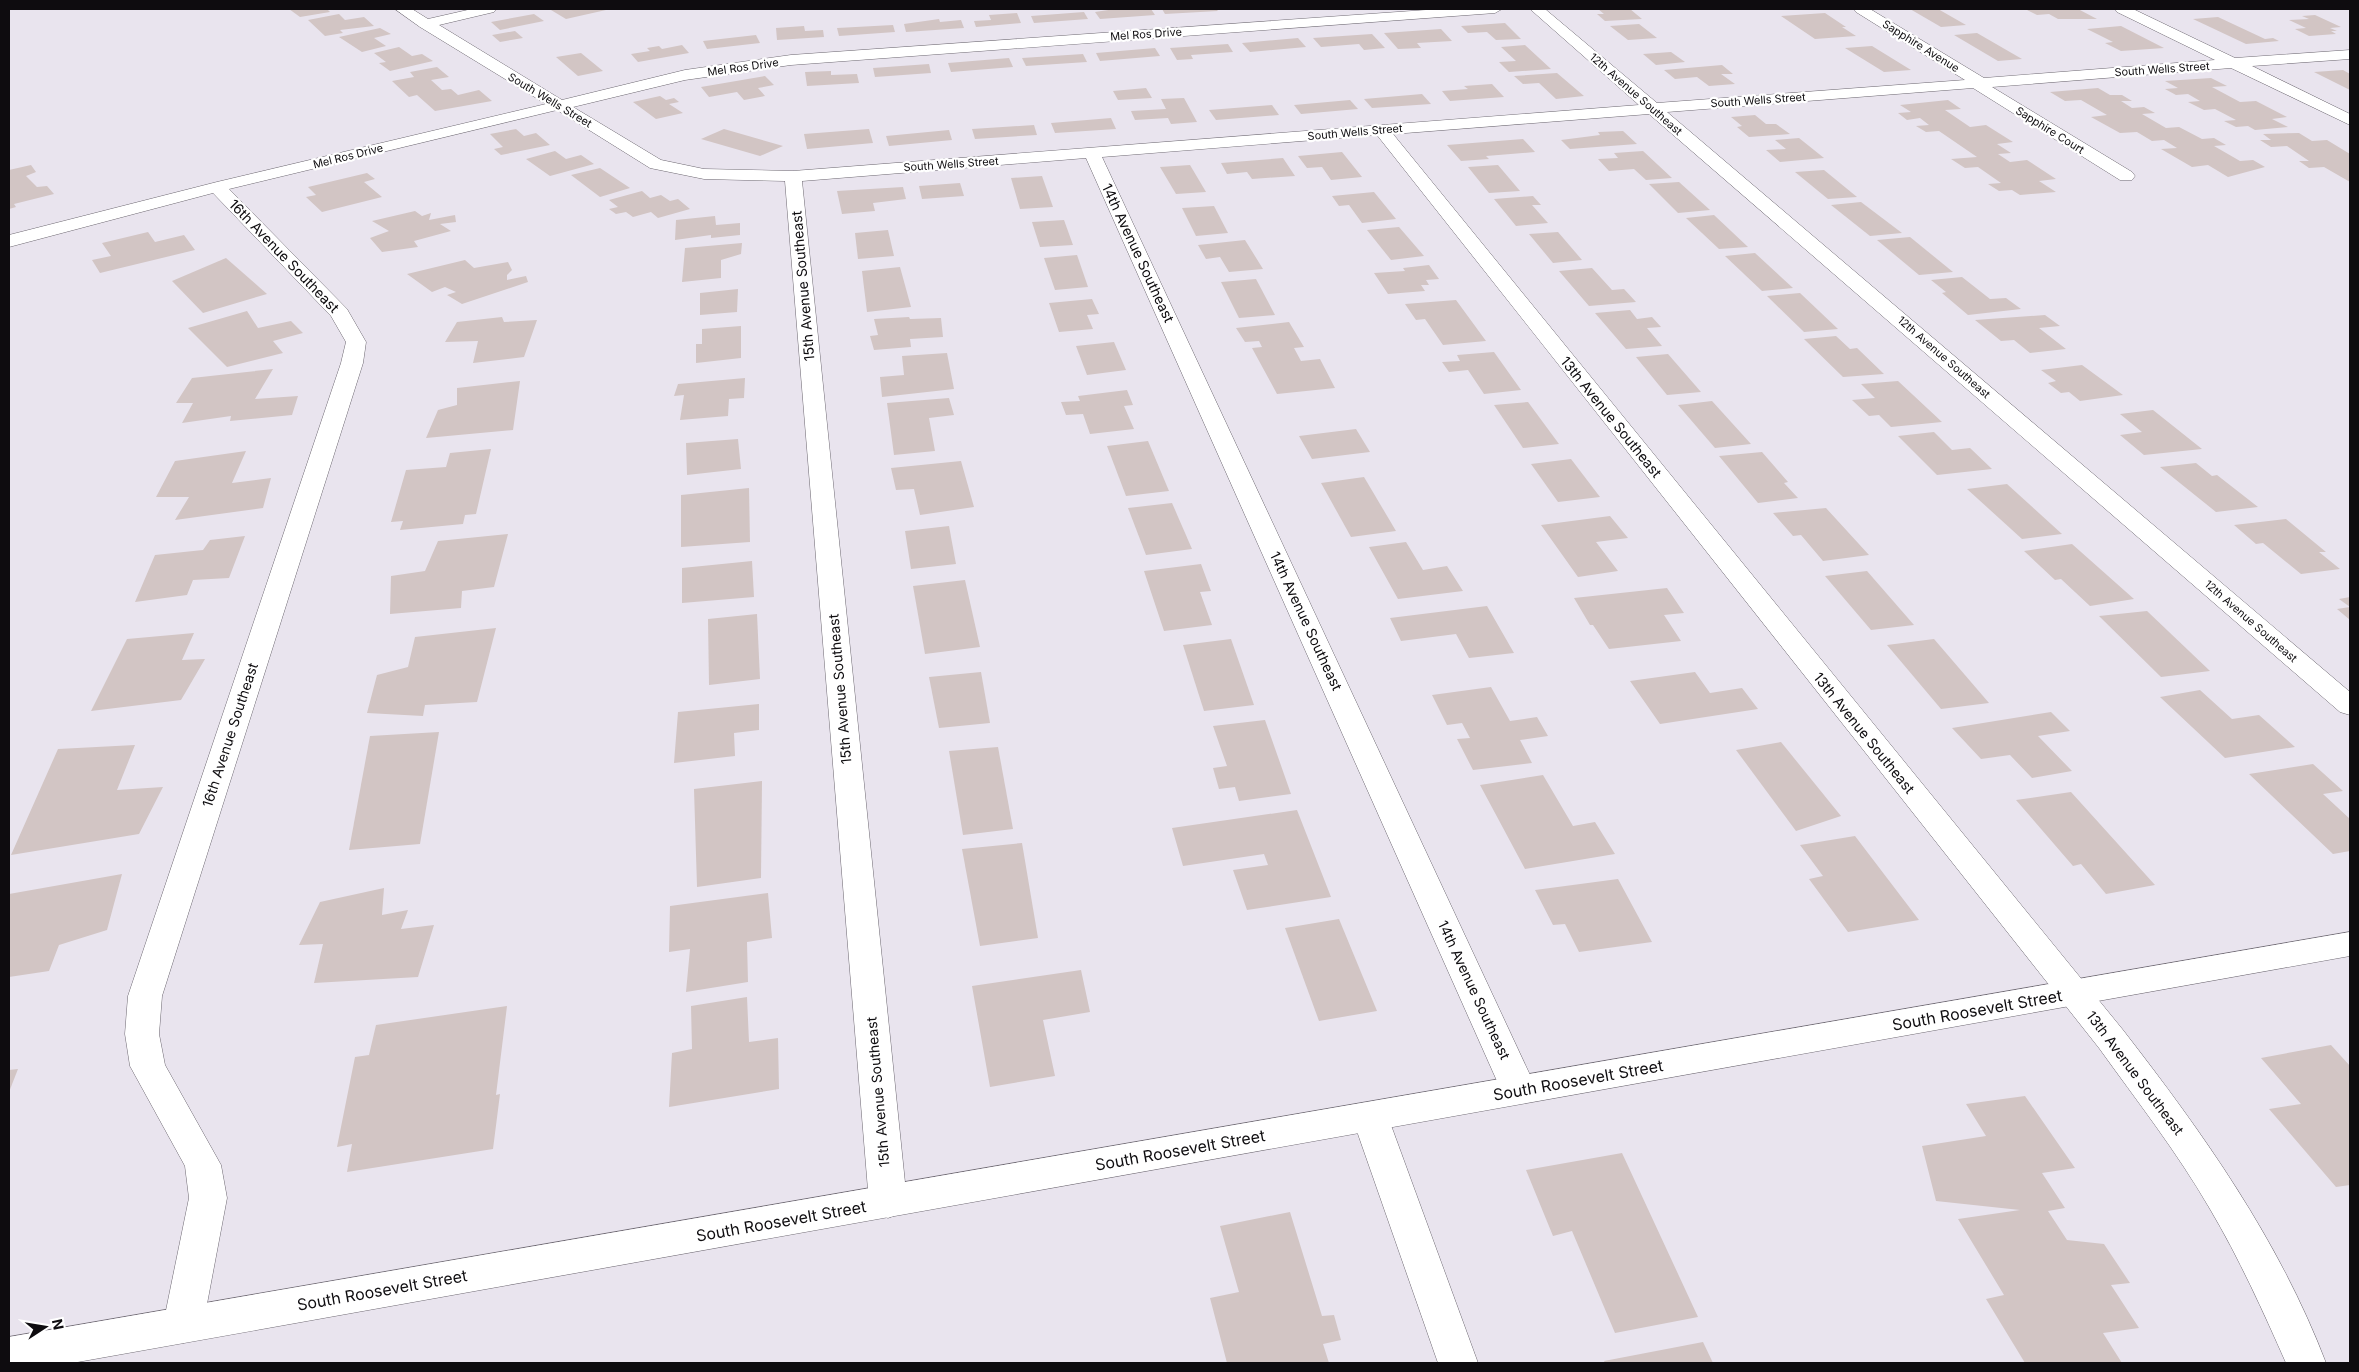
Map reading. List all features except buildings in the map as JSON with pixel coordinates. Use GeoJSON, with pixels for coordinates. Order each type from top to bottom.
{"type":"FeatureCollection","features":[{"type":"Feature","properties":{"kind":"street","name":"South Wells Street"},"geometry":{"type":"LineString","coordinates":[[402,9],[656,164],[704,174],[793,176],[2350,54]]}},
{"type":"Feature","properties":{"kind":"street"},"geometry":{"type":"LineString","coordinates":[[426,24],[489,9]]}},
{"type":"Feature","properties":{"kind":"street","name":"Mel Ros Drive"},"geometry":{"type":"LineString","coordinates":[[9,241],[217,187],[685,75],[790,60],[1495,9]]}},
{"type":"Feature","properties":{"kind":"street","name":"12th Avenue Southeast"},"geometry":{"type":"LineString","coordinates":[[1538,9],[2350,706]]}},
{"type":"Feature","properties":{"kind":"street","name":"Sapphire Avenue"},"geometry":{"type":"LineString","coordinates":[[1861,9],[1978,83]]}},
{"type":"Feature","properties":{"kind":"street"},"geometry":{"type":"LineString","coordinates":[[2122,9],[2350,120]]}},
{"type":"Feature","properties":{"kind":"street","name":"Sapphire Court"},"geometry":{"type":"LineString","coordinates":[[1978,83],[2126,176]]}},
{"type":"Feature","properties":{"kind":"street","name":"13th Avenue Southeast"},"geometry":{"type":"LineString","coordinates":[[1381,130],[2111,1039],[2178,1128],[2223,1197],[2269,1280],[2306,1363]]}},
{"type":"Feature","properties":{"kind":"street","name":"14th Avenue Southeast"},"geometry":{"type":"LineString","coordinates":[[1092,153],[1519,1090]]}},
{"type":"Feature","properties":{"kind":"street","name":"15th Avenue Southeast"},"geometry":{"type":"LineString","coordinates":[[793,176],[888,1202]]}},
{"type":"Feature","properties":{"kind":"street","name":"16th Avenue Southeast"},"geometry":{"type":"LineString","coordinates":[[182,1325],[208,1198],[203,1165],[148,1066],[142,1034],[145,996],[352,363],[356,342],[340,313],[217,187]]}},
{"type":"Feature","properties":{"kind":"street","name":"South Roosevelt Street"},"geometry":{"type":"LineString","coordinates":[[9,1356],[2350,944]]}},
{"type":"Feature","properties":{"kind":"street"},"geometry":{"type":"LineString","coordinates":[[1370,1116],[1458,1363]]}}]}
